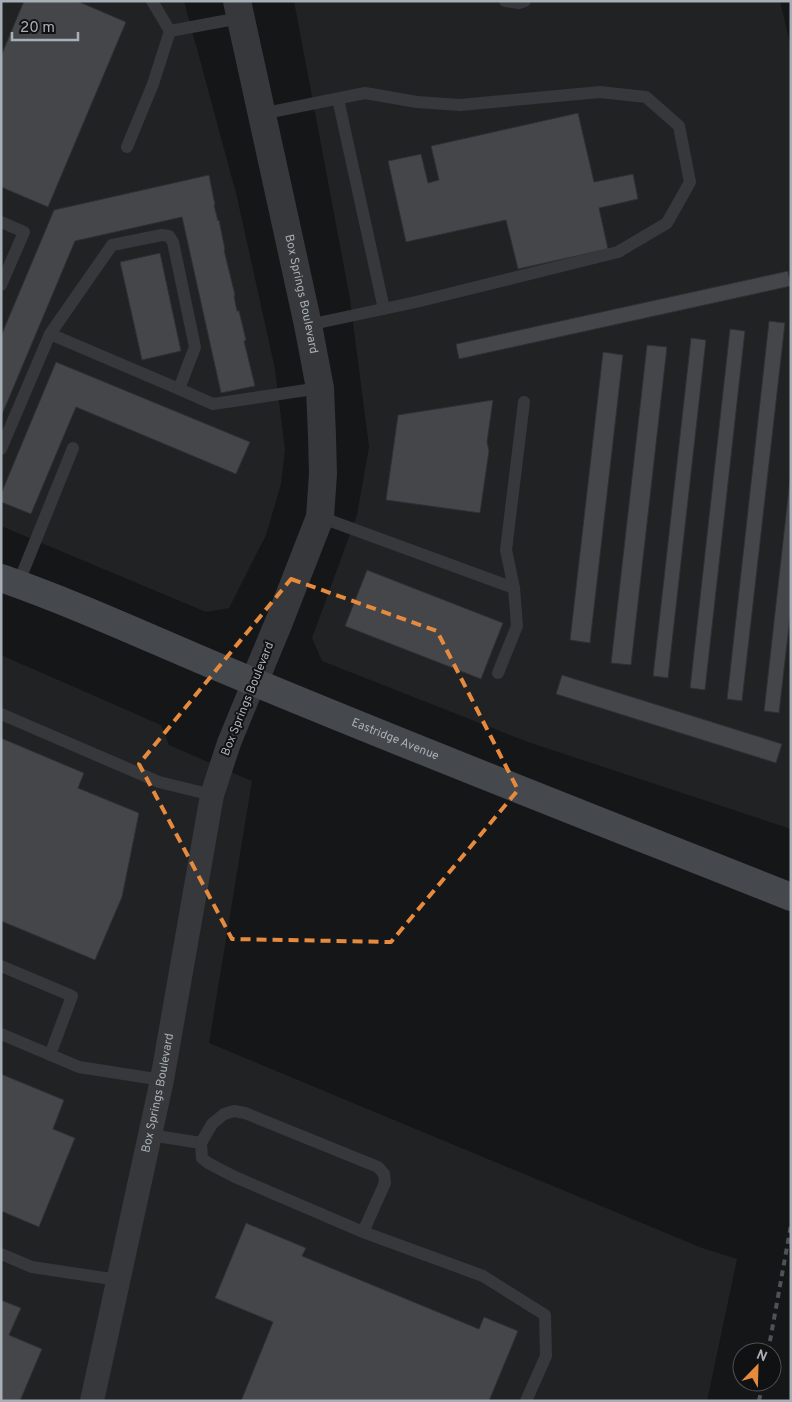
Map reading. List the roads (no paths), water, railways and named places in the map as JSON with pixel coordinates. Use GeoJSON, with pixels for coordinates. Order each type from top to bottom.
{"type":"FeatureCollection","features":[{"type":"Feature","properties":{"kind":"main road","name":"Eastridge Avenue"},"geometry":{"type":"LineString","coordinates":[[10,581],[87,611],[254,682],[790,897]]}},
{"type":"Feature","properties":{"kind":"street","name":"Box Springs Boulevard"},"geometry":{"type":"LineString","coordinates":[[92,1401],[162,1080],[212,795],[229,743],[280,622],[320,516],[322,464],[320,388],[308,325],[238,10]]}},
{"type":"Feature","properties":{"kind":"lane"},"geometry":{"type":"LineString","coordinates":[[127,147],[153,84],[170,31],[152,1]]}},
{"type":"Feature","properties":{"kind":"lane"},"geometry":{"type":"LineString","coordinates":[[506,1],[519,3],[525,1]]}},
{"type":"Feature","properties":{"kind":"lane"},"geometry":{"type":"LineString","coordinates":[[170,31],[238,10]]}},
{"type":"Feature","properties":{"kind":"lane"},"geometry":{"type":"LineString","coordinates":[[261,114],[365,93],[417,102],[460,105],[600,92],[646,97],[679,126],[690,182],[667,223],[618,252],[384,309],[308,325]]}},
{"type":"Feature","properties":{"kind":"lane"},"geometry":{"type":"LineString","coordinates":[[338,99],[384,309]]}},
{"type":"Feature","properties":{"kind":"lane"},"geometry":{"type":"LineString","coordinates":[[1,222],[24,232],[1,285]]}},
{"type":"Feature","properties":{"kind":"lane"},"geometry":{"type":"LineString","coordinates":[[1,449],[50,334],[112,245],[162,235],[169,236],[173,242],[195,347],[179,389]]}},
{"type":"Feature","properties":{"kind":"lane"},"geometry":{"type":"LineString","coordinates":[[50,334],[213,404],[320,388]]}},
{"type":"Feature","properties":{"kind":"lane"},"geometry":{"type":"LineString","coordinates":[[498,673],[517,626],[514,588],[506,550],[524,402]]}},
{"type":"Feature","properties":{"kind":"lane"},"geometry":{"type":"LineString","coordinates":[[10,581],[74,448]]}},
{"type":"Feature","properties":{"kind":"lane"},"geometry":{"type":"LineString","coordinates":[[320,516],[514,588]]}},
{"type":"Feature","properties":{"kind":"lane"},"geometry":{"type":"LineString","coordinates":[[1,714],[159,782],[212,795]]}},
{"type":"Feature","properties":{"kind":"lane"},"geometry":{"type":"LineString","coordinates":[[1,966],[72,996],[50,1054]]}},
{"type":"Feature","properties":{"kind":"lane"},"geometry":{"type":"LineString","coordinates":[[1,1034],[79,1066],[162,1080]]}},
{"type":"Feature","properties":{"kind":"lane"},"geometry":{"type":"LineString","coordinates":[[363,1232],[385,1183],[384,1174],[378,1168],[245,1112],[234,1111],[224,1114],[212,1124],[201,1142],[200,1151],[202,1158],[208,1164],[363,1232],[483,1276],[545,1315],[546,1356],[526,1401]]}},
{"type":"Feature","properties":{"kind":"lane"},"geometry":{"type":"LineString","coordinates":[[150,1135],[201,1142]]}},
{"type":"Feature","properties":{"kind":"lane"},"geometry":{"type":"LineString","coordinates":[[1,1254],[32,1267],[118,1280]]}},
{"type":"Feature","properties":{"kind":"railway"},"geometry":{"type":"LineString","coordinates":[[770,1342],[791,1225]]}},
{"type":"Feature","properties":{"kind":"railway"},"geometry":{"type":"LineString","coordinates":[[759,1401],[761,1392]]}}]}
